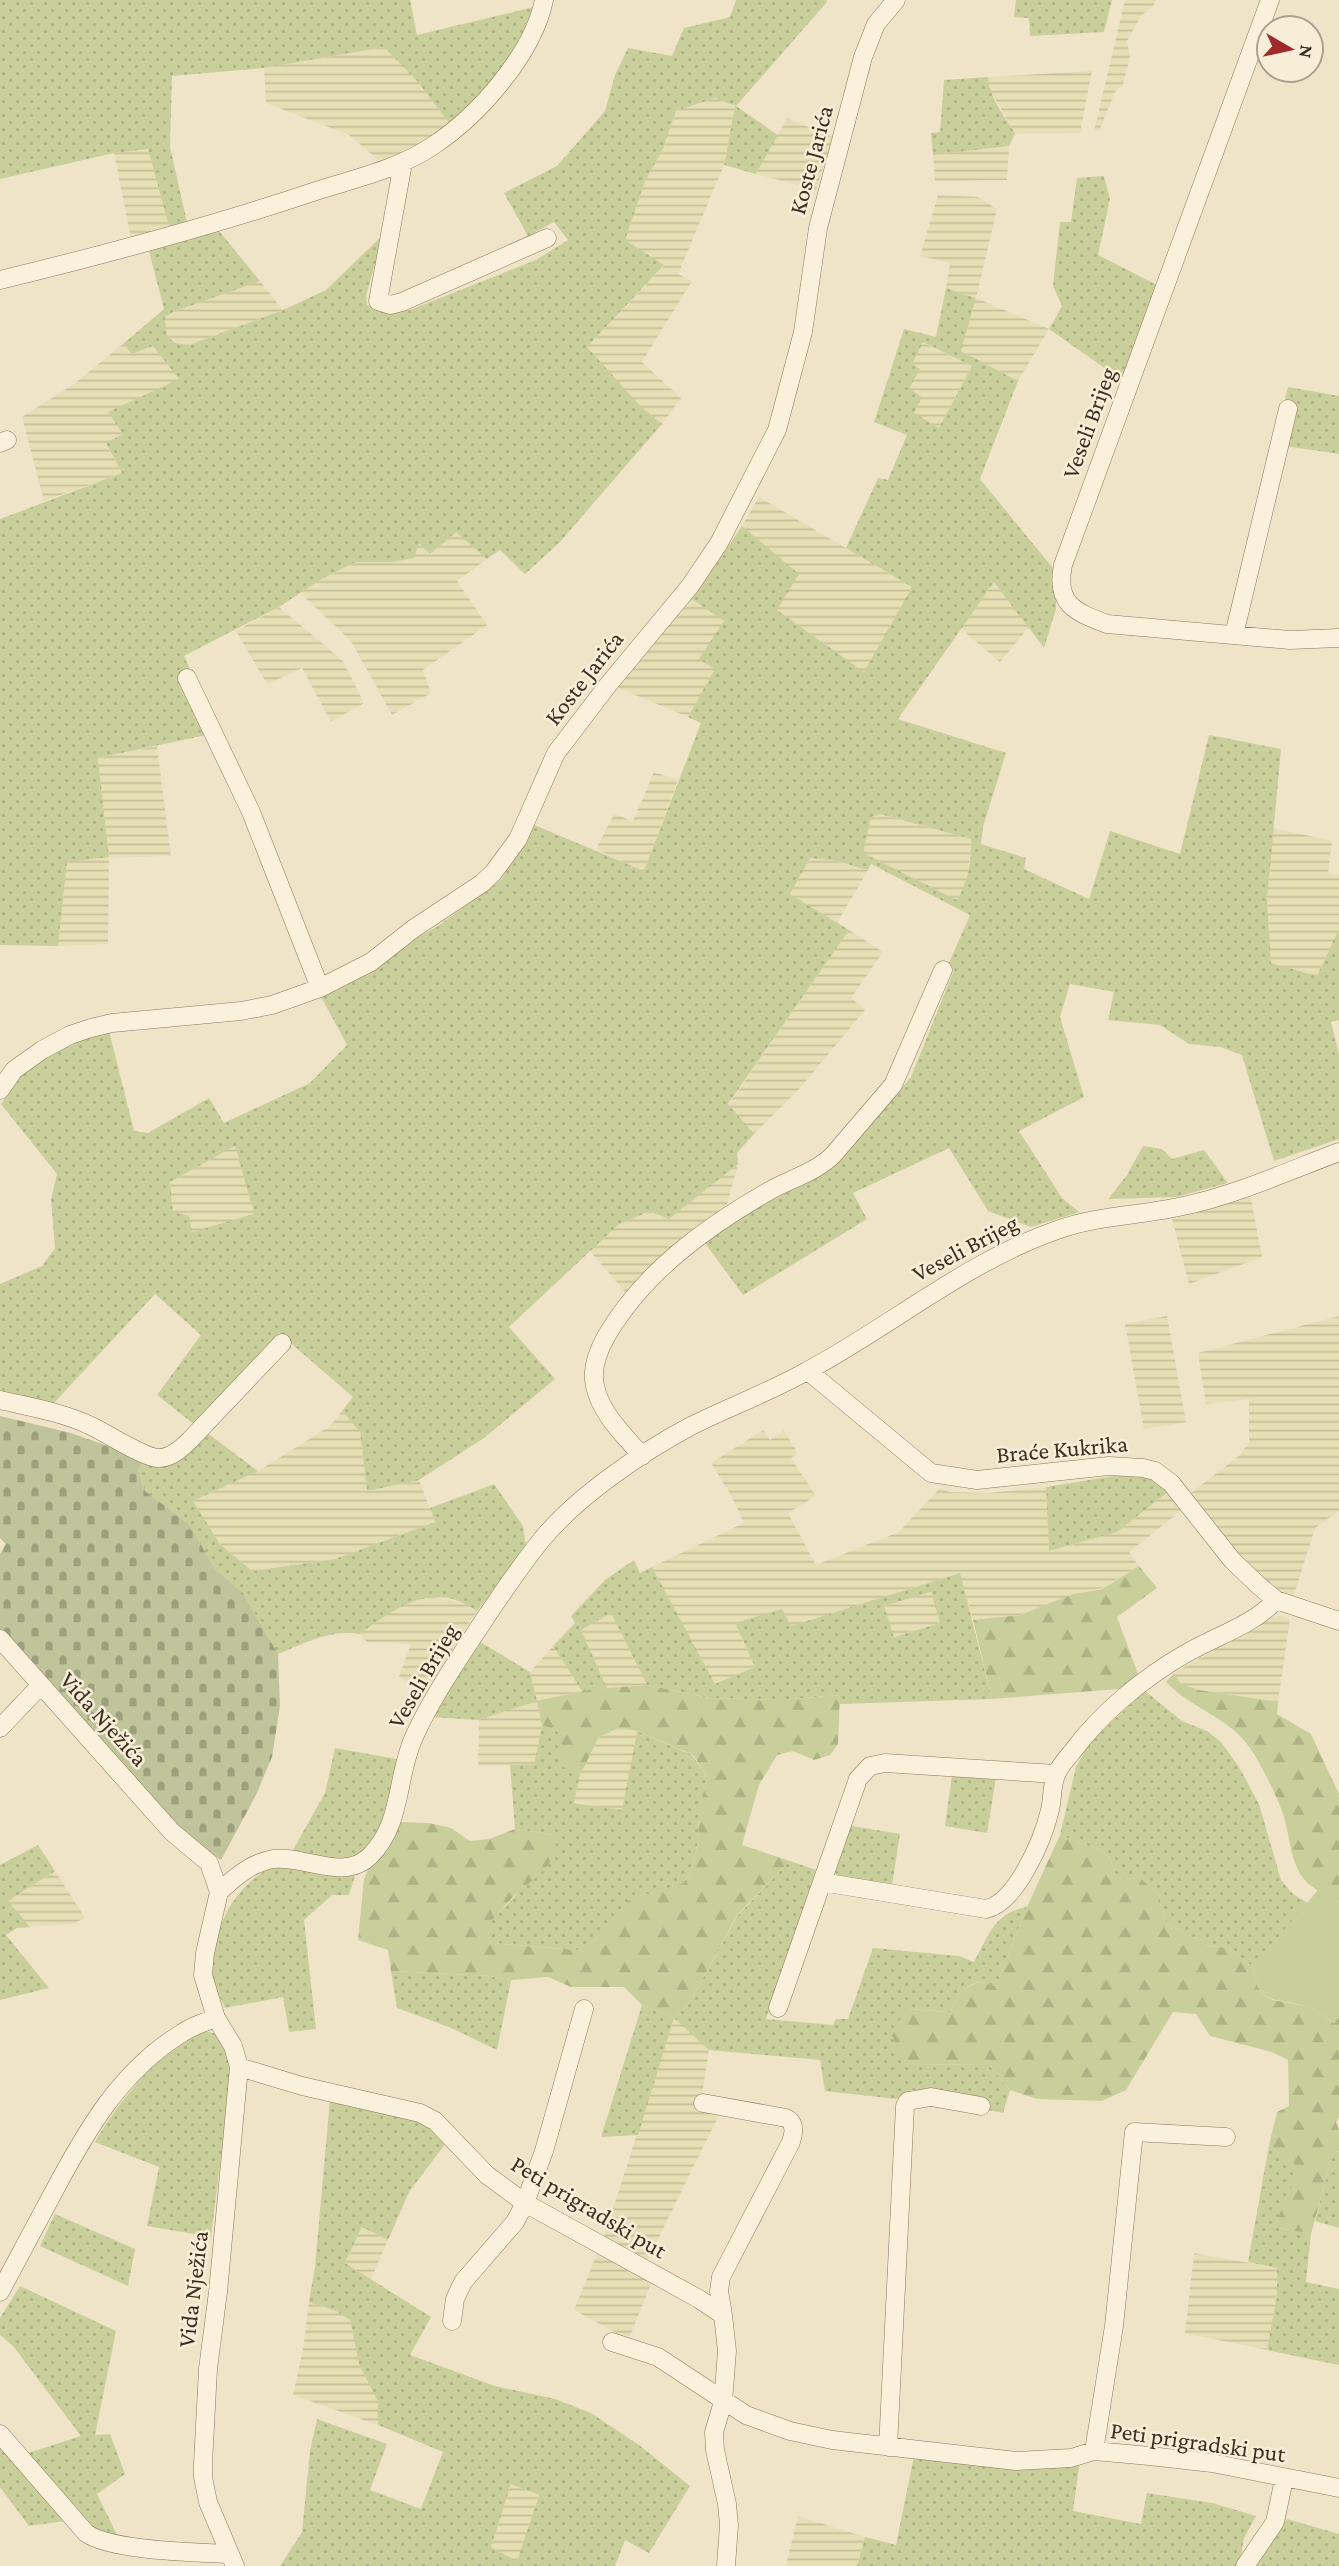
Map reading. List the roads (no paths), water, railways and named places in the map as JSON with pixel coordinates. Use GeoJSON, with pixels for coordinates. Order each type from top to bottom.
{"type":"FeatureCollection","features":[{"type":"Feature","properties":{"kind":"street"},"geometry":{"type":"LineString","coordinates":[[0,280],[221,223],[403,163],[434,145],[478,107],[529,43],[540,19],[544,0]]}},
{"type":"Feature","properties":{"kind":"street","name":"Koste Jarića"},"geometry":{"type":"LineString","coordinates":[[0,1090],[14,1070],[42,1050],[91,1028],[112,1023],[241,1012],[272,1005],[320,988],[371,962],[493,873],[518,839],[556,753],[608,685],[691,586],[719,543],[778,430],[803,332],[818,228],[863,57],[876,24],[896,0]]}},
{"type":"Feature","properties":{"kind":"street","name":"Veseli Brijeg"},"geometry":{"type":"LineString","coordinates":[[1270,0],[1063,565],[1060,580],[1062,593],[1071,606],[1088,617],[1107,624],[1290,640],[1339,638]]}},
{"type":"Feature","properties":{"kind":"street"},"geometry":{"type":"LineString","coordinates":[[403,163],[378,301],[390,305],[402,302],[547,238]]}},
{"type":"Feature","properties":{"kind":"street"},"geometry":{"type":"LineString","coordinates":[[1234,635],[1287,409]]}},
{"type":"Feature","properties":{"kind":"street"},"geometry":{"type":"LineString","coordinates":[[187,677],[251,812],[320,988]]}},
{"type":"Feature","properties":{"kind":"street"},"geometry":{"type":"LineString","coordinates":[[642,1455],[613,1423],[594,1384],[601,1346],[613,1325],[636,1292],[680,1252],[726,1217],[825,1163],[834,1155],[893,1085],[943,970]]}},
{"type":"Feature","properties":{"kind":"street","name":"Veseli Brijeg"},"geometry":{"type":"LineString","coordinates":[[219,1892],[239,1872],[270,1860],[346,1867],[364,1862],[374,1852],[388,1834],[412,1742],[429,1706],[481,1626],[544,1536],[580,1501],[642,1455],[688,1427],[808,1371],[919,1300],[1033,1239],[1084,1221],[1185,1206],[1339,1152]]}},
{"type":"Feature","properties":{"kind":"street"},"geometry":{"type":"LineString","coordinates":[[0,1399],[63,1414],[158,1458],[178,1451],[190,1440],[282,1343]]}},
{"type":"Feature","properties":{"kind":"street","name":"Braće Kukrika"},"geometry":{"type":"LineString","coordinates":[[808,1371],[931,1473],[977,1480],[1109,1466],[1155,1471],[1171,1483],[1232,1560],[1276,1600],[1339,1621]]}},
{"type":"Feature","properties":{"kind":"street"},"geometry":{"type":"LineString","coordinates":[[822,1882],[986,1909],[1002,1903],[1013,1891],[1039,1841],[1050,1810],[1056,1774],[1085,1734],[1110,1710],[1184,1654],[1263,1614],[1276,1600]]}},
{"type":"Feature","properties":{"kind":"street","name":"Vida Nježića"},"geometry":{"type":"LineString","coordinates":[[0,1639],[172,1832],[209,1863]]}},
{"type":"Feature","properties":{"kind":"street"},"geometry":{"type":"LineString","coordinates":[[0,1728],[41,1685]]}},
{"type":"Feature","properties":{"kind":"street"},"geometry":{"type":"LineString","coordinates":[[778,2008],[858,1779],[870,1766],[885,1763],[1056,1774]]}},
{"type":"Feature","properties":{"kind":"street"},"geometry":{"type":"LineString","coordinates":[[209,1863],[239,1872]]}},
{"type":"Feature","properties":{"kind":"street"},"geometry":{"type":"LineString","coordinates":[[209,1863],[219,1892]]}},
{"type":"Feature","properties":{"kind":"street","name":"Vida Nježića"},"geometry":{"type":"LineString","coordinates":[[219,1892],[205,1953],[203,1975],[216,2018],[233,2046],[239,2067],[220,2279],[208,2369],[203,2477],[208,2502],[232,2560]]}},
{"type":"Feature","properties":{"kind":"street"},"geometry":{"type":"LineString","coordinates":[[452,2321],[455,2299],[463,2282],[514,2222],[525,2203],[544,2151],[584,2009]]}},
{"type":"Feature","properties":{"kind":"street"},"geometry":{"type":"LineString","coordinates":[[0,2292],[84,2135],[108,2098],[139,2066],[171,2040],[216,2018]]}},
{"type":"Feature","properties":{"kind":"street","name":"Peti prigradski put"},"geometry":{"type":"LineString","coordinates":[[239,2067],[303,2086],[421,2113],[435,2122],[487,2175],[525,2203],[699,2299],[723,2315]]}},
{"type":"Feature","properties":{"kind":"street"},"geometry":{"type":"LineString","coordinates":[[888,2446],[905,2106],[908,2101],[925,2097],[981,2106]]}},
{"type":"Feature","properties":{"kind":"street"},"geometry":{"type":"LineString","coordinates":[[703,2104],[786,2118],[794,2127],[791,2142],[721,2277],[719,2291],[727,2351],[723,2402],[714,2432],[729,2525],[726,2566]]}},
{"type":"Feature","properties":{"kind":"street"},"geometry":{"type":"LineString","coordinates":[[1094,2451],[1114,2326],[1134,2132],[1226,2137]]}},
{"type":"Feature","properties":{"kind":"street","name":"Peti prigradski put"},"geometry":{"type":"LineString","coordinates":[[612,2342],[658,2357],[746,2415],[790,2431],[832,2440],[1016,2461],[1071,2458],[1094,2451],[1212,2463],[1339,2488]]}},
{"type":"Feature","properties":{"kind":"street"},"geometry":{"type":"LineString","coordinates":[[0,2434],[94,2539],[123,2546],[232,2560]]}},
{"type":"Feature","properties":{"kind":"street"},"geometry":{"type":"LineString","coordinates":[[1244,2566],[1275,2522],[1284,2479]]}}]}
